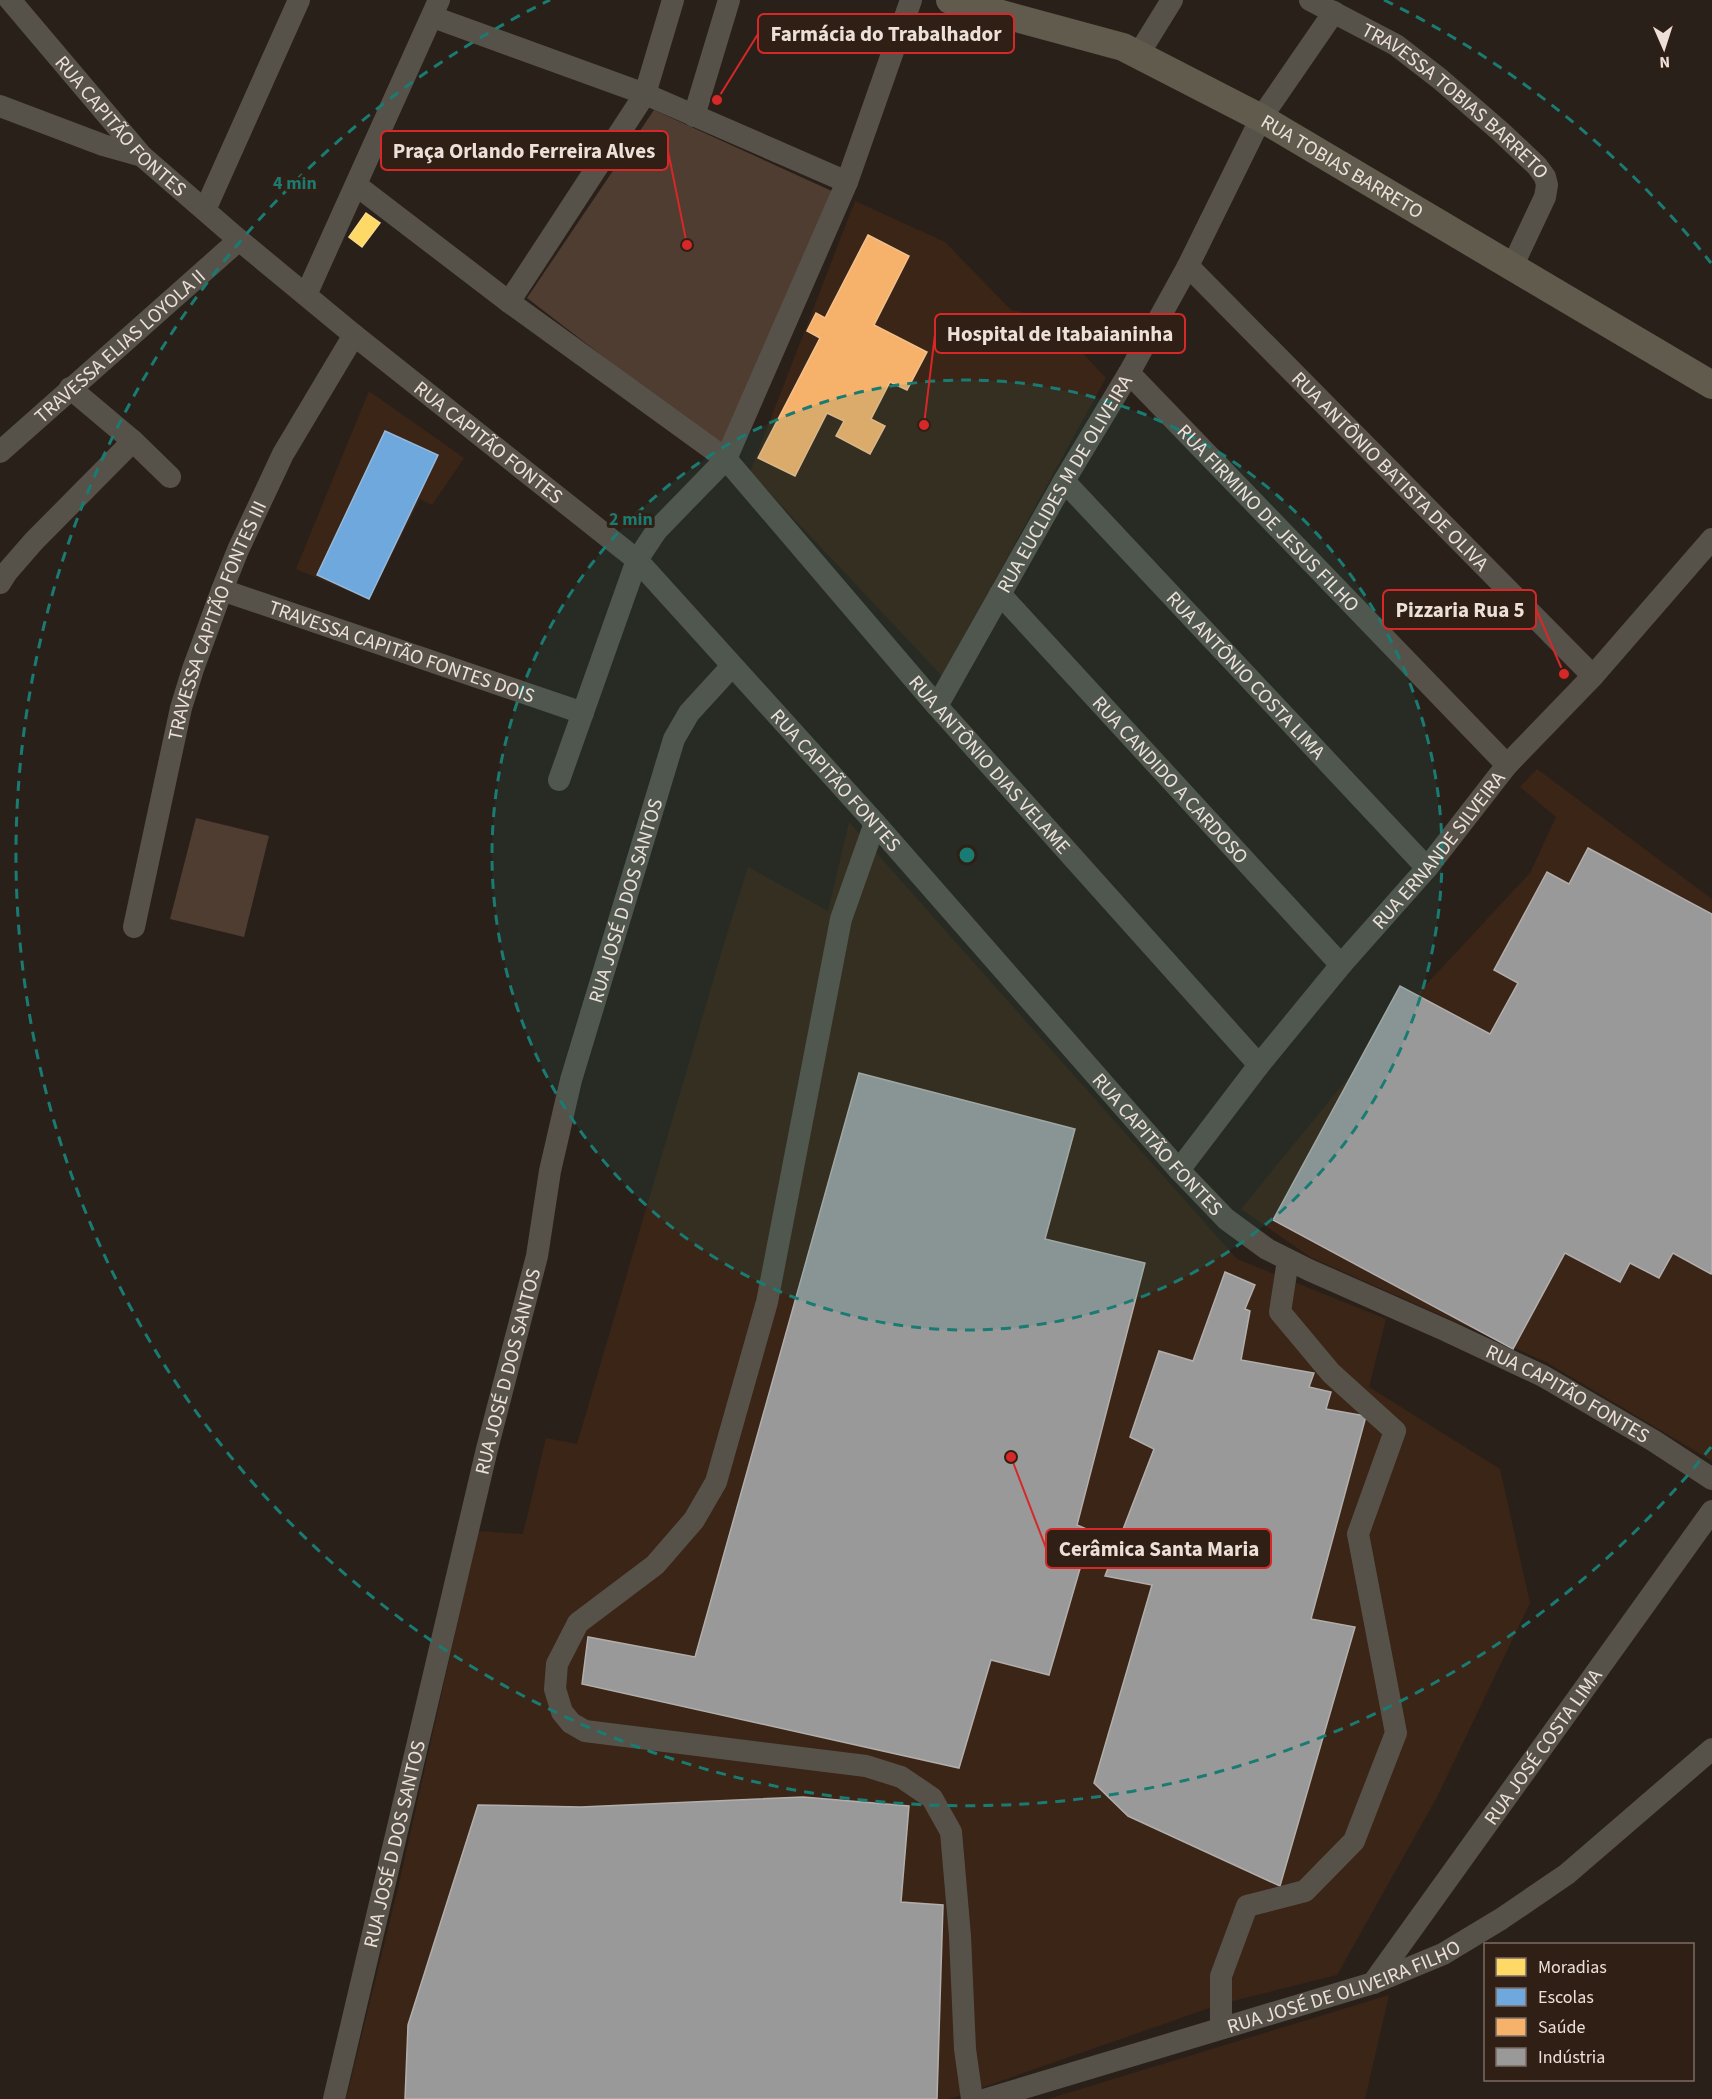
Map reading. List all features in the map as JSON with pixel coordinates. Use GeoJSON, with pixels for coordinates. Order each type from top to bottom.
{"type":"FeatureCollection","features":[{"type":"Feature","properties":{"kind":"main road","name":"RUA TOBIAS BARRETO"},"geometry":{"type":"LineString","coordinates":[[951,0],[1123,47],[1261,118],[1712,385]]}},
{"type":"Feature","properties":{"kind":"street","name":"RUA CAPITÃO FONTES"},"geometry":{"type":"LineString","coordinates":[[10,0],[142,156],[354,335],[637,560],[875,822],[1179,1170],[1226,1219],[1268,1249],[1288,1260],[1543,1376],[1654,1441],[1712,1479]]}},
{"type":"Feature","properties":{"kind":"street"},"geometry":{"type":"LineString","coordinates":[[205,210],[299,0]]}},
{"type":"Feature","properties":{"kind":"street"},"geometry":{"type":"LineString","coordinates":[[508,302],[645,94],[673,0]]}},
{"type":"Feature","properties":{"kind":"street"},"geometry":{"type":"LineString","coordinates":[[694,116],[729,0]]}},
{"type":"Feature","properties":{"kind":"street"},"geometry":{"type":"LineString","coordinates":[[559,780],[637,560],[657,530],[726,459],[848,182],[911,0]]}},
{"type":"Feature","properties":{"kind":"street"},"geometry":{"type":"LineString","coordinates":[[1138,55],[1172,0]]}},
{"type":"Feature","properties":{"kind":"street","name":"TRAVESSA TOBIAS BARRETO"},"geometry":{"type":"LineString","coordinates":[[1310,0],[1396,45],[1440,79],[1518,148],[1545,177],[1547,184],[1545,197],[1512,267]]}},
{"type":"Feature","properties":{"kind":"street"},"geometry":{"type":"LineString","coordinates":[[306,295],[436,8],[645,94],[848,182]]}},
{"type":"Feature","properties":{"kind":"street","name":"RUA EUCLIDES M DE OLIVEIRA"},"geometry":{"type":"LineString","coordinates":[[937,706],[1188,267],[1261,118],[1334,12]]}},
{"type":"Feature","properties":{"kind":"street"},"geometry":{"type":"LineString","coordinates":[[0,106],[103,145],[142,156]]}},
{"type":"Feature","properties":{"kind":"street","name":"RUA ANTÔNIO DIAS VELAME"},"geometry":{"type":"LineString","coordinates":[[356,185],[508,302],[726,459],[937,706],[1259,1065]]}},
{"type":"Feature","properties":{"kind":"street","name":"TRAVESSA ELIAS LOYOLA II"},"geometry":{"type":"LineString","coordinates":[[0,452],[239,240]]}},
{"type":"Feature","properties":{"kind":"street","name":"RUA ANTÔNIO BATISTA DE OLIVA"},"geometry":{"type":"LineString","coordinates":[[1188,267],[1593,676]]}},
{"type":"Feature","properties":{"kind":"street","name":"TRAVESSA CAPITÃO FONTES III"},"geometry":{"type":"LineString","coordinates":[[134,927],[181,708],[222,590],[283,454],[354,335]]}},
{"type":"Feature","properties":{"kind":"street","name":"RUA FIRMINO DE JESUS FILHO"},"geometry":{"type":"LineString","coordinates":[[1129,373],[1507,765]]}},
{"type":"Feature","properties":{"kind":"street"},"geometry":{"type":"LineString","coordinates":[[70,388],[133,441],[170,477]]}},
{"type":"Feature","properties":{"kind":"street"},"geometry":{"type":"LineString","coordinates":[[0,583],[34,541],[133,441]]}},
{"type":"Feature","properties":{"kind":"street","name":"RUA ANTÔNIO COSTA LIMA"},"geometry":{"type":"LineString","coordinates":[[1065,481],[1427,868]]}},
{"type":"Feature","properties":{"kind":"street","name":"RUA ERNANDE SILVEIRA"},"geometry":{"type":"LineString","coordinates":[[1179,1170],[1259,1065],[1341,965],[1427,868],[1507,765],[1593,676],[1712,539]]}},
{"type":"Feature","properties":{"kind":"street","name":"TRAVESSA CAPITÃO FONTES DOIS"},"geometry":{"type":"LineString","coordinates":[[222,590],[583,713]]}},
{"type":"Feature","properties":{"kind":"street","name":"RUA CANDIDO A CARDOSO"},"geometry":{"type":"LineString","coordinates":[[1000,594],[1341,965]]}},
{"type":"Feature","properties":{"kind":"street","name":"RUA JOSÉ D DOS SANTOS"},"geometry":{"type":"LineString","coordinates":[[334,2099],[488,1449],[537,1256],[550,1171],[571,1080],[674,739],[689,714],[732,666]]}},
{"type":"Feature","properties":{"kind":"street"},"geometry":{"type":"LineString","coordinates":[[875,822],[841,919],[766,1302],[716,1482],[694,1520],[655,1566],[578,1623],[556,1664],[555,1689],[562,1712],[571,1723],[585,1731],[866,1766],[901,1777],[932,1798],[951,1832],[960,1936],[965,2049],[972,2099]]}},
{"type":"Feature","properties":{"kind":"street"},"geometry":{"type":"LineString","coordinates":[[1221,2028],[1221,1976],[1247,1906],[1305,1891],[1354,1841],[1396,1733],[1358,1534],[1395,1431],[1331,1373],[1280,1312],[1288,1260]]}},
{"type":"Feature","properties":{"kind":"street","name":"RUA JOSÉ COSTA LIMA"},"geometry":{"type":"LineString","coordinates":[[1373,1983],[1712,1511]]}},
{"type":"Feature","properties":{"kind":"street","name":"RUA JOSÉ DE OLIVEIRA FILHO"},"geometry":{"type":"LineString","coordinates":[[987,2099],[1373,1983],[1443,1954],[1501,1919],[1589,1855],[1712,1749]]}},
{"type":"Feature","properties":{"kind":"shaded area"},"geometry":{"type":"Polygon","coordinates":[[[654,110],[834,192],[722,448],[527,298],[654,110]]]}},
{"type":"Feature","properties":{"kind":"shaded area"},"geometry":{"type":"Polygon","coordinates":[[[855,201],[945,242],[1011,310],[1050,318],[1106,378],[942,676],[750,472],[855,201]]]}},
{"type":"Feature","properties":{"kind":"shaded area"},"geometry":{"type":"Polygon","coordinates":[[[369,391],[464,458],[432,505],[420,499],[369,600],[296,569],[369,391]]]}},
{"type":"Feature","properties":{"kind":"shaded area"},"geometry":{"type":"Polygon","coordinates":[[[1537,769],[1712,899],[1712,1461],[1546,1362],[1310,1257],[1241,1209],[1409,1003],[1530,873],[1556,817],[1520,787],[1537,769]]]}},
{"type":"Feature","properties":{"kind":"shaded area"},"geometry":{"type":"Polygon","coordinates":[[[196,818],[269,836],[244,937],[170,919],[196,818]]]}},
{"type":"Feature","properties":{"kind":"shaded area"},"geometry":{"type":"Polygon","coordinates":[[[849,822],[1237,1259],[1386,1319],[1369,1387],[1500,1469],[1530,1603],[1437,1797],[1337,1975],[1221,2004],[949,2099],[346,2099],[398,1888],[478,1531],[523,1534],[546,1438],[577,1444],[748,867],[828,911],[849,822]]]}},
{"type":"Feature","properties":{"kind":"shaded area"},"geometry":{"type":"Polygon","coordinates":[[[1389,1995],[1365,2099],[1048,2099],[1389,1995]]]}},
{"type":"Feature","properties":{"kind":"building: Moradias"},"geometry":{"type":"Polygon","coordinates":[[[366,213],[380,223],[362,247],[349,237],[366,213]]]}},
{"type":"Feature","properties":{"kind":"building: Escolas"},"geometry":{"type":"Polygon","coordinates":[[[385,431],[438,455],[369,599],[317,575],[385,431]]]}},
{"type":"Feature","properties":{"kind":"building: Saúde"},"geometry":{"type":"Polygon","coordinates":[[[868,235],[909,256],[874,325],[927,352],[907,390],[890,382],[871,419],[885,426],[870,454],[836,436],[844,421],[827,413],[795,476],[758,458],[820,338],[807,331],[816,313],[825,318],[868,235]]]}},
{"type":"Feature","properties":{"kind":"building: Indústria"},"geometry":{"type":"Polygon","coordinates":[[[1588,848],[1712,914],[1712,1272],[1711,1274],[1673,1253],[1659,1278],[1630,1263],[1620,1282],[1565,1253],[1513,1349],[1273,1220],[1400,986],[1490,1034],[1518,983],[1494,970],[1547,872],[1569,884],[1588,848]]]}},
{"type":"Feature","properties":{"kind":"building: Indústria"},"geometry":{"type":"Polygon","coordinates":[[[859,1073],[1075,1129],[1045,1239],[1145,1263],[1077,1525],[1091,1531],[1049,1675],[991,1660],[959,1768],[582,1684],[588,1637],[695,1657],[859,1073]]]}},
{"type":"Feature","properties":{"kind":"building: Indústria"},"geometry":{"type":"Polygon","coordinates":[[[1225,1272],[1255,1285],[1245,1309],[1250,1311],[1241,1360],[1314,1373],[1309,1387],[1331,1392],[1326,1409],[1366,1416],[1311,1619],[1355,1627],[1280,1886],[1128,1816],[1094,1783],[1152,1585],[1105,1576],[1154,1449],[1130,1437],[1159,1351],[1193,1361],[1225,1272]]]}},
{"type":"Feature","properties":{"kind":"building: Indústria"},"geometry":{"type":"Polygon","coordinates":[[[803,1797],[909,1806],[901,1902],[943,1905],[937,2099],[405,2099],[408,2025],[478,1805],[581,1807],[803,1797]]]}},
{"type":"Feature","properties":{"kind":"place","name":"Farmácia do Trabalhador"},"geometry":{"type":"Point","coordinates":[717,100]}},
{"type":"Feature","properties":{"kind":"place","name":"Praça Orlando Ferreira Alves"},"geometry":{"type":"Point","coordinates":[687,245]}},
{"type":"Feature","properties":{"kind":"place","name":"Hospital de Itabaianinha"},"geometry":{"type":"Point","coordinates":[924,425]}},
{"type":"Feature","properties":{"kind":"place","name":"Pizzaria Rua 5"},"geometry":{"type":"Point","coordinates":[1564,674]}},
{"type":"Feature","properties":{"kind":"place","name":"Cerâmica Santa Maria"},"geometry":{"type":"Point","coordinates":[1011,1457]}}]}
